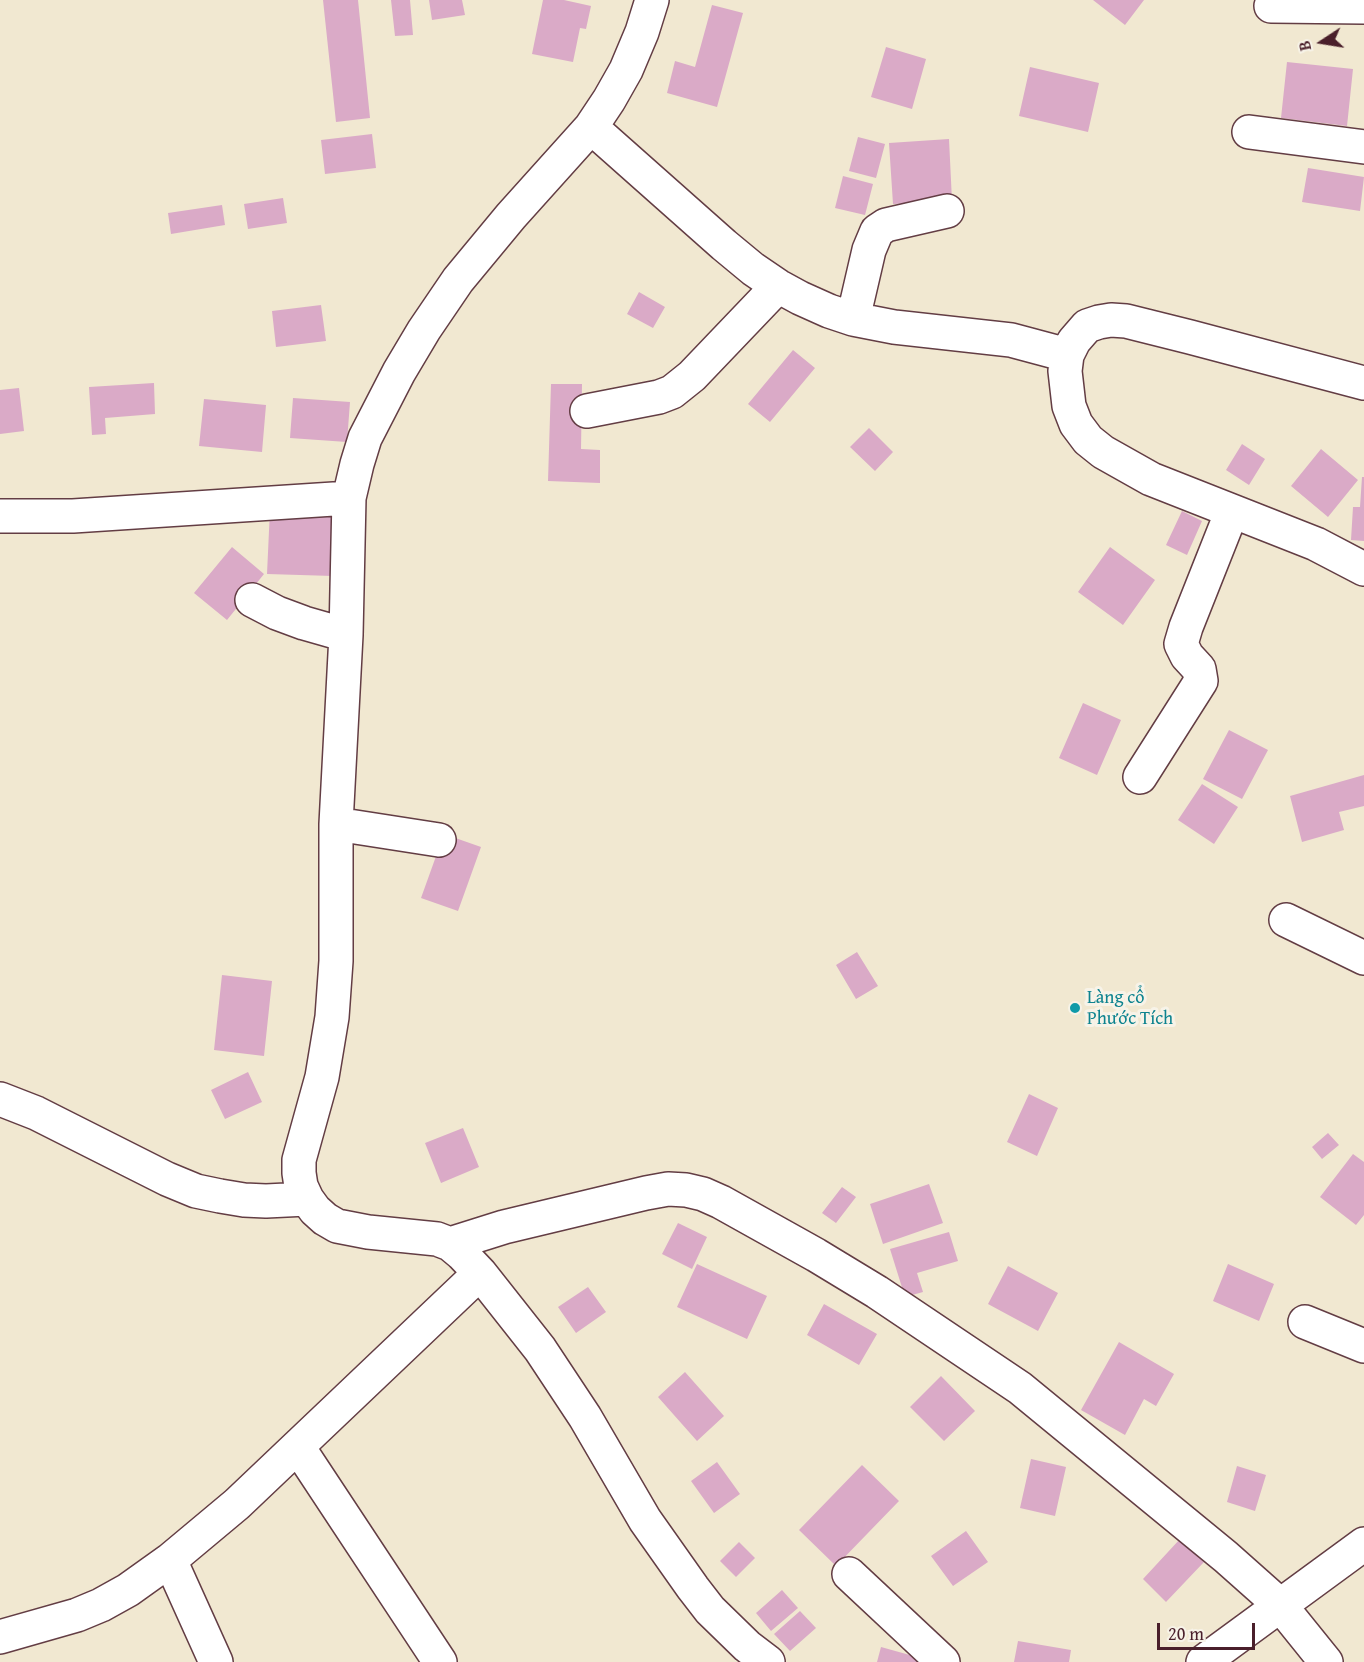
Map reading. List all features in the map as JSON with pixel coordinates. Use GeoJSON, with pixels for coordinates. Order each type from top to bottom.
{"type":"FeatureCollection","features":[{"type":"Feature","properties":{"kind":"street"},"geometry":{"type":"LineString","coordinates":[[652,0],[626,70],[609,100],[591,127],[511,216],[459,280],[424,330],[399,372],[365,438],[357,464],[349,498],[346,635],[336,824],[336,961],[332,1017],[322,1077],[299,1160],[299,1173],[301,1186],[315,1210],[325,1219],[343,1228],[436,1239],[450,1244],[462,1254],[480,1273],[540,1349],[585,1417],[645,1520],[693,1588],[710,1610],[747,1646],[768,1662]]}},
{"type":"Feature","properties":{"kind":"street"},"geometry":{"type":"LineString","coordinates":[[1271,6],[1364,7]]}},
{"type":"Feature","properties":{"kind":"street"},"geometry":{"type":"LineString","coordinates":[[591,127],[753,269],[778,286],[810,302],[853,319],[894,327],[1011,340],[1067,356]]}},
{"type":"Feature","properties":{"kind":"street"},"geometry":{"type":"LineString","coordinates":[[1249,132],[1364,147]]}},
{"type":"Feature","properties":{"kind":"street"},"geometry":{"type":"LineString","coordinates":[[853,319],[869,249],[877,231],[886,225],[947,211]]}},
{"type":"Feature","properties":{"kind":"street"},"geometry":{"type":"LineString","coordinates":[[587,411],[659,397],[672,392],[692,376],[778,286]]}},
{"type":"Feature","properties":{"kind":"street"},"geometry":{"type":"LineString","coordinates":[[1364,383],[1126,321],[1099,322],[1088,326],[1074,341],[1067,356],[1065,371],[1069,406],[1076,424],[1088,440],[1103,452],[1151,479],[1316,544],[1364,570]]}},
{"type":"Feature","properties":{"kind":"street"},"geometry":{"type":"LineString","coordinates":[[0,516],[74,516],[349,498]]}},
{"type":"Feature","properties":{"kind":"street"},"geometry":{"type":"LineString","coordinates":[[1140,777],[1201,681],[1199,669],[1187,656],[1181,644],[1232,511]]}},
{"type":"Feature","properties":{"kind":"street"},"geometry":{"type":"LineString","coordinates":[[252,600],[295,620],[346,635]]}},
{"type":"Feature","properties":{"kind":"street"},"geometry":{"type":"LineString","coordinates":[[336,824],[439,840]]}},
{"type":"Feature","properties":{"kind":"street"},"geometry":{"type":"LineString","coordinates":[[1286,920],[1364,958]]}},
{"type":"Feature","properties":{"kind":"street"},"geometry":{"type":"LineString","coordinates":[[0,1099],[36,1113],[167,1179],[196,1191],[255,1200],[307,1199]]}},
{"type":"Feature","properties":{"kind":"street"},"geometry":{"type":"LineString","coordinates":[[450,1244],[504,1227],[668,1189],[703,1194],[721,1202],[867,1286],[1020,1388],[1226,1557],[1280,1605],[1326,1662]]}},
{"type":"Feature","properties":{"kind":"street"},"geometry":{"type":"LineString","coordinates":[[0,1637],[77,1615],[101,1605],[128,1590],[170,1560],[237,1504],[480,1273]]}},
{"type":"Feature","properties":{"kind":"street"},"geometry":{"type":"LineString","coordinates":[[1305,1322],[1364,1346]]}},
{"type":"Feature","properties":{"kind":"street"},"geometry":{"type":"LineString","coordinates":[[298,1447],[440,1662]]}},
{"type":"Feature","properties":{"kind":"street"},"geometry":{"type":"LineString","coordinates":[[1203,1662],[1364,1544]]}},
{"type":"Feature","properties":{"kind":"street"},"geometry":{"type":"LineString","coordinates":[[170,1560],[216,1662]]}},
{"type":"Feature","properties":{"kind":"street"},"geometry":{"type":"LineString","coordinates":[[849,1574],[943,1662]]}},
{"type":"Feature","properties":{"kind":"building"},"geometry":{"type":"Polygon","coordinates":[[[323,0],[358,0],[370,118],[336,122],[323,0]]]}},
{"type":"Feature","properties":{"kind":"building"},"geometry":{"type":"Polygon","coordinates":[[[391,0],[410,0],[413,35],[395,36],[391,0]]]}},
{"type":"Feature","properties":{"kind":"building"},"geometry":{"type":"Polygon","coordinates":[[[429,0],[462,0],[465,15],[432,20],[429,0]]]}},
{"type":"Feature","properties":{"kind":"building"},"geometry":{"type":"Polygon","coordinates":[[[543,0],[564,0],[591,6],[586,29],[580,28],[573,62],[532,54],[543,0]]]}},
{"type":"Feature","properties":{"kind":"building"},"geometry":{"type":"Polygon","coordinates":[[[1093,0],[1144,0],[1125,25],[1093,0]]]}},
{"type":"Feature","properties":{"kind":"building"},"geometry":{"type":"Polygon","coordinates":[[[712,5],[743,13],[717,107],[667,93],[675,61],[695,67],[712,5]]]}},
{"type":"Feature","properties":{"kind":"building"},"geometry":{"type":"Polygon","coordinates":[[[886,47],[926,59],[912,109],[871,97],[886,47]]]}},
{"type":"Feature","properties":{"kind":"building"},"geometry":{"type":"Polygon","coordinates":[[[1287,62],[1353,69],[1347,126],[1281,118],[1287,62]]]}},
{"type":"Feature","properties":{"kind":"building"},"geometry":{"type":"Polygon","coordinates":[[[1030,67],[1099,83],[1088,132],[1019,116],[1030,67]]]}},
{"type":"Feature","properties":{"kind":"building"},"geometry":{"type":"Polygon","coordinates":[[[372,134],[376,168],[325,174],[321,140],[372,134]]]}},
{"type":"Feature","properties":{"kind":"building"},"geometry":{"type":"Polygon","coordinates":[[[858,137],[885,144],[876,178],[849,171],[858,137]]]}},
{"type":"Feature","properties":{"kind":"building"},"geometry":{"type":"Polygon","coordinates":[[[949,139],[952,201],[893,204],[889,143],[949,139]]]}},
{"type":"Feature","properties":{"kind":"building"},"geometry":{"type":"Polygon","coordinates":[[[1308,168],[1364,177],[1360,211],[1302,202],[1308,168]]]}},
{"type":"Feature","properties":{"kind":"building"},"geometry":{"type":"Polygon","coordinates":[[[843,176],[873,184],[865,215],[835,208],[843,176]]]}},
{"type":"Feature","properties":{"kind":"building"},"geometry":{"type":"Polygon","coordinates":[[[283,198],[287,223],[248,229],[244,204],[283,198]]]}},
{"type":"Feature","properties":{"kind":"building"},"geometry":{"type":"Polygon","coordinates":[[[222,205],[225,225],[171,234],[168,213],[222,205]]]}},
{"type":"Feature","properties":{"kind":"building"},"geometry":{"type":"Polygon","coordinates":[[[639,292],[665,307],[653,328],[627,314],[639,292]]]}},
{"type":"Feature","properties":{"kind":"building"},"geometry":{"type":"Polygon","coordinates":[[[321,305],[326,341],[276,347],[272,311],[321,305]]]}},
{"type":"Feature","properties":{"kind":"building"},"geometry":{"type":"Polygon","coordinates":[[[793,350],[815,368],[770,422],[748,404],[793,350]]]}},
{"type":"Feature","properties":{"kind":"building"},"geometry":{"type":"Polygon","coordinates":[[[154,383],[155,414],[105,418],[106,434],[92,435],[89,387],[154,383]]]}},
{"type":"Feature","properties":{"kind":"building"},"geometry":{"type":"Polygon","coordinates":[[[551,384],[582,384],[581,449],[600,450],[600,483],[548,481],[551,384]]]}},
{"type":"Feature","properties":{"kind":"building"},"geometry":{"type":"Polygon","coordinates":[[[19,388],[24,431],[0,434],[0,390],[19,388]]]}},
{"type":"Feature","properties":{"kind":"building"},"geometry":{"type":"Polygon","coordinates":[[[293,398],[350,402],[347,442],[290,438],[293,398]]]}},
{"type":"Feature","properties":{"kind":"building"},"geometry":{"type":"Polygon","coordinates":[[[204,399],[266,405],[262,452],[199,446],[204,399]]]}},
{"type":"Feature","properties":{"kind":"building"},"geometry":{"type":"Polygon","coordinates":[[[869,428],[893,452],[875,471],[850,447],[869,428]]]}},
{"type":"Feature","properties":{"kind":"building"},"geometry":{"type":"Polygon","coordinates":[[[1242,444],[1265,459],[1249,485],[1226,470],[1242,444]]]}},
{"type":"Feature","properties":{"kind":"building"},"geometry":{"type":"Polygon","coordinates":[[[1321,449],[1358,480],[1328,517],[1291,486],[1321,449]]]}},
{"type":"Feature","properties":{"kind":"building"},"geometry":{"type":"Polygon","coordinates":[[[1362,477],[1364,477],[1364,541],[1351,540],[1353,507],[1360,507],[1362,477]]]}},
{"type":"Feature","properties":{"kind":"building"},"geometry":{"type":"Polygon","coordinates":[[[270,509],[336,512],[333,576],[267,574],[270,509]]]}},
{"type":"Feature","properties":{"kind":"building"},"geometry":{"type":"Polygon","coordinates":[[[1182,511],[1202,521],[1187,555],[1166,545],[1182,511]]]}},
{"type":"Feature","properties":{"kind":"building"},"geometry":{"type":"Polygon","coordinates":[[[232,547],[264,574],[227,620],[194,593],[232,547]]]}},
{"type":"Feature","properties":{"kind":"building"},"geometry":{"type":"Polygon","coordinates":[[[1110,547],[1155,580],[1123,625],[1078,592],[1110,547]]]}},
{"type":"Feature","properties":{"kind":"building"},"geometry":{"type":"Polygon","coordinates":[[[1083,703],[1121,720],[1097,775],[1059,758],[1083,703]]]}},
{"type":"Feature","properties":{"kind":"building"},"geometry":{"type":"Polygon","coordinates":[[[1229,730],[1268,750],[1242,799],[1203,779],[1229,730]]]}},
{"type":"Feature","properties":{"kind":"building"},"geometry":{"type":"Polygon","coordinates":[[[1364,775],[1364,806],[1339,812],[1344,830],[1302,842],[1290,796],[1364,775]]]}},
{"type":"Feature","properties":{"kind":"building"},"geometry":{"type":"Polygon","coordinates":[[[1202,784],[1238,807],[1214,844],[1178,820],[1202,784]]]}},
{"type":"Feature","properties":{"kind":"building"},"geometry":{"type":"Polygon","coordinates":[[[444,834],[481,847],[458,911],[421,898],[444,834]]]}},
{"type":"Feature","properties":{"kind":"building"},"geometry":{"type":"Polygon","coordinates":[[[857,952],[878,986],[856,999],[836,965],[857,952]]]}},
{"type":"Feature","properties":{"kind":"building"},"geometry":{"type":"Polygon","coordinates":[[[222,975],[272,981],[264,1056],[214,1050],[222,975]]]}},
{"type":"Feature","properties":{"kind":"building"},"geometry":{"type":"Polygon","coordinates":[[[248,1072],[262,1102],[225,1119],[211,1090],[248,1072]]]}},
{"type":"Feature","properties":{"kind":"building"},"geometry":{"type":"Polygon","coordinates":[[[1029,1094],[1058,1108],[1037,1156],[1007,1142],[1029,1094]]]}},
{"type":"Feature","properties":{"kind":"building"},"geometry":{"type":"Polygon","coordinates":[[[463,1128],[479,1167],[441,1183],[425,1143],[463,1128]]]}},
{"type":"Feature","properties":{"kind":"building"},"geometry":{"type":"Polygon","coordinates":[[[1328,1133],[1339,1145],[1322,1159],[1312,1147],[1328,1133]]]}},
{"type":"Feature","properties":{"kind":"building"},"geometry":{"type":"Polygon","coordinates":[[[1353,1154],[1364,1162],[1364,1215],[1356,1225],[1320,1197],[1353,1154]]]}},
{"type":"Feature","properties":{"kind":"building"},"geometry":{"type":"Polygon","coordinates":[[[929,1184],[943,1223],[883,1244],[870,1204],[929,1184]]]}},
{"type":"Feature","properties":{"kind":"building"},"geometry":{"type":"Polygon","coordinates":[[[842,1187],[856,1197],[836,1223],[822,1213],[842,1187]]]}},
{"type":"Feature","properties":{"kind":"building"},"geometry":{"type":"Polygon","coordinates":[[[678,1223],[707,1237],[692,1269],[662,1254],[678,1223]]]}},
{"type":"Feature","properties":{"kind":"building"},"geometry":{"type":"Polygon","coordinates":[[[949,1232],[958,1261],[917,1273],[923,1292],[905,1297],[890,1249],[949,1232]]]}},
{"type":"Feature","properties":{"kind":"building"},"geometry":{"type":"Polygon","coordinates":[[[697,1264],[767,1296],[747,1339],[677,1307],[697,1264]]]}},
{"type":"Feature","properties":{"kind":"building"},"geometry":{"type":"Polygon","coordinates":[[[1228,1264],[1274,1284],[1259,1321],[1213,1301],[1228,1264]]]}},
{"type":"Feature","properties":{"kind":"building"},"geometry":{"type":"Polygon","coordinates":[[[1008,1266],[1058,1293],[1038,1331],[988,1304],[1008,1266]]]}},
{"type":"Feature","properties":{"kind":"building"},"geometry":{"type":"Polygon","coordinates":[[[588,1287],[606,1312],[576,1333],[558,1307],[588,1287]]]}},
{"type":"Feature","properties":{"kind":"building"},"geometry":{"type":"Polygon","coordinates":[[[824,1304],[877,1334],[859,1365],[807,1335],[824,1304]]]}},
{"type":"Feature","properties":{"kind":"building"},"geometry":{"type":"Polygon","coordinates":[[[1119,1342],[1174,1374],[1156,1406],[1144,1399],[1125,1435],[1081,1410],[1119,1342]]]}},
{"type":"Feature","properties":{"kind":"building"},"geometry":{"type":"Polygon","coordinates":[[[685,1372],[724,1416],[697,1441],[658,1397],[685,1372]]]}},
{"type":"Feature","properties":{"kind":"building"},"geometry":{"type":"Polygon","coordinates":[[[941,1376],[975,1411],[944,1441],[910,1407],[941,1376]]]}},
{"type":"Feature","properties":{"kind":"building"},"geometry":{"type":"Polygon","coordinates":[[[1031,1459],[1066,1467],[1055,1516],[1020,1508],[1031,1459]]]}},
{"type":"Feature","properties":{"kind":"building"},"geometry":{"type":"Polygon","coordinates":[[[717,1462],[740,1494],[714,1513],[691,1481],[717,1462]]]}},
{"type":"Feature","properties":{"kind":"building"},"geometry":{"type":"Polygon","coordinates":[[[862,1465],[899,1501],[836,1566],[799,1530],[862,1465]]]}},
{"type":"Feature","properties":{"kind":"building"},"geometry":{"type":"Polygon","coordinates":[[[1237,1466],[1266,1475],[1255,1511],[1227,1502],[1237,1466]]]}},
{"type":"Feature","properties":{"kind":"building"},"geometry":{"type":"Polygon","coordinates":[[[966,1531],[988,1562],[953,1586],[931,1556],[966,1531]]]}},
{"type":"Feature","properties":{"kind":"building"},"geometry":{"type":"Polygon","coordinates":[[[1180,1539],[1204,1562],[1166,1602],[1143,1579],[1180,1539]]]}},
{"type":"Feature","properties":{"kind":"building"},"geometry":{"type":"Polygon","coordinates":[[[739,1542],[755,1558],[736,1577],[720,1561],[739,1542]]]}},
{"type":"Feature","properties":{"kind":"building"},"geometry":{"type":"Polygon","coordinates":[[[782,1590],[798,1608],[771,1631],[756,1613],[782,1590]]]}},
{"type":"Feature","properties":{"kind":"building"},"geometry":{"type":"Polygon","coordinates":[[[800,1611],[816,1628],[790,1651],[774,1634],[800,1611]]]}},
{"type":"Feature","properties":{"kind":"building"},"geometry":{"type":"Polygon","coordinates":[[[1018,1641],[1071,1650],[1069,1662],[1014,1662],[1018,1641]]]}},
{"type":"Feature","properties":{"kind":"building"},"geometry":{"type":"Polygon","coordinates":[[[881,1647],[924,1659],[923,1662],[877,1662],[881,1647]]]}},
{"type":"Feature","properties":{"kind":"place","name":"Làng cổ Phước Tích"},"geometry":{"type":"Point","coordinates":[1075,1008]}}]}
